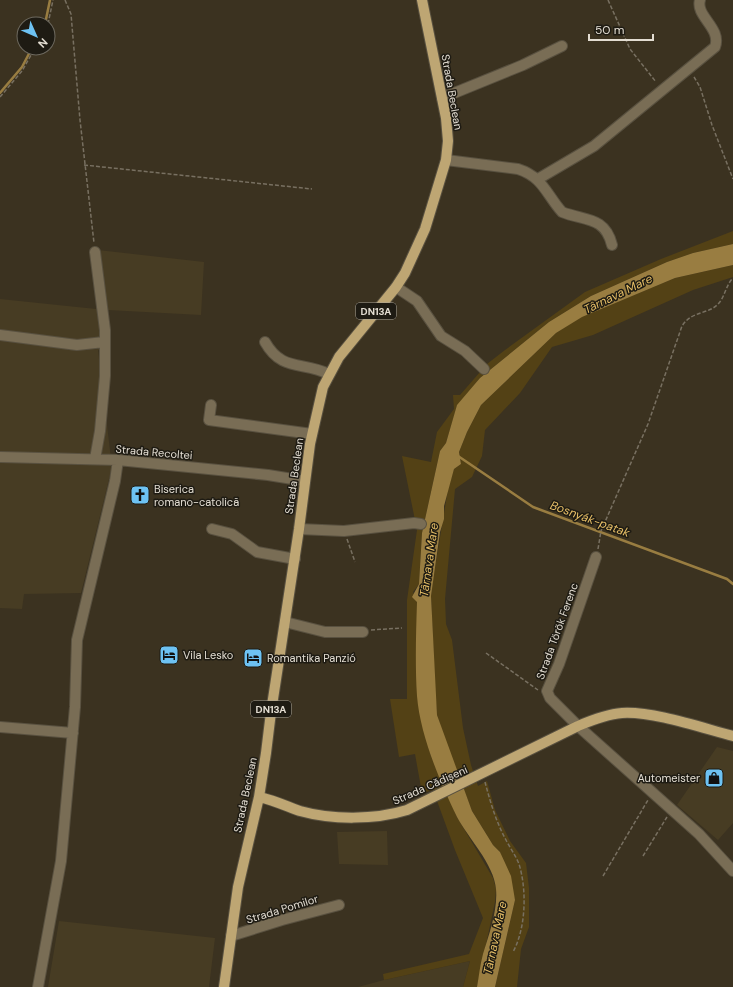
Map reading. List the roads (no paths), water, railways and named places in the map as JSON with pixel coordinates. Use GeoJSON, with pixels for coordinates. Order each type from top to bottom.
{"type":"FeatureCollection","features":[{"type":"Feature","properties":{"kind":"main road","name":"Strada Beclean"},"geometry":{"type":"LineString","coordinates":[[224,987],[243,861],[259,797],[295,559],[312,434],[323,388],[339,357],[396,287],[405,273],[425,229],[446,160],[448,141],[446,118],[422,0]]}},
{"type":"Feature","properties":{"kind":"main road","name":"Strada Cădișeni"},"geometry":{"type":"LineString","coordinates":[[259,797],[301,811],[324,815],[363,818],[385,816],[401,812],[440,794],[578,726],[602,717],[632,713],[652,715],[733,736]]}},
{"type":"Feature","properties":{"kind":"street"},"geometry":{"type":"LineString","coordinates":[[538,179],[594,146],[715,47],[717,42],[715,32],[699,7],[700,0]]}},
{"type":"Feature","properties":{"kind":"street"},"geometry":{"type":"LineString","coordinates":[[442,98],[562,46]]}},
{"type":"Feature","properties":{"kind":"street"},"geometry":{"type":"LineString","coordinates":[[446,160],[518,169],[529,172],[538,179],[562,212],[587,218],[603,226],[610,234],[612,245]]}},
{"type":"Feature","properties":{"kind":"street"},"geometry":{"type":"LineString","coordinates":[[95,252],[105,330],[105,376],[100,431],[95,459]]}},
{"type":"Feature","properties":{"kind":"street"},"geometry":{"type":"LineString","coordinates":[[396,287],[417,301],[441,336],[465,352],[484,369]]}},
{"type":"Feature","properties":{"kind":"street"},"geometry":{"type":"LineString","coordinates":[[0,335],[77,345],[104,342]]}},
{"type":"Feature","properties":{"kind":"street"},"geometry":{"type":"LineString","coordinates":[[265,342],[272,354],[279,360],[318,369],[329,374]]}},
{"type":"Feature","properties":{"kind":"street"},"geometry":{"type":"LineString","coordinates":[[211,405],[209,420],[312,434]]}},
{"type":"Feature","properties":{"kind":"street","name":"Strada Recoltei"},"geometry":{"type":"LineString","coordinates":[[0,457],[118,460],[268,475],[305,481]]}},
{"type":"Feature","properties":{"kind":"street"},"geometry":{"type":"LineString","coordinates":[[38,987],[62,861],[73,732],[77,640],[115,481],[118,460]]}},
{"type":"Feature","properties":{"kind":"street"},"geometry":{"type":"LineString","coordinates":[[299,529],[344,531],[414,523],[421,524]]}},
{"type":"Feature","properties":{"kind":"street"},"geometry":{"type":"LineString","coordinates":[[212,529],[232,534],[257,552],[295,559]]}},
{"type":"Feature","properties":{"kind":"street","name":"Strada Török Ferenc"},"geometry":{"type":"LineString","coordinates":[[578,726],[550,698],[547,692],[559,664],[596,557]]}},
{"type":"Feature","properties":{"kind":"street"},"geometry":{"type":"LineString","coordinates":[[285,622],[325,632],[364,632]]}},
{"type":"Feature","properties":{"kind":"street"},"geometry":{"type":"LineString","coordinates":[[578,726],[700,834],[733,871]]}},
{"type":"Feature","properties":{"kind":"street"},"geometry":{"type":"LineString","coordinates":[[0,727],[73,732]]}},
{"type":"Feature","properties":{"kind":"street","name":"Strada Pomilor"},"geometry":{"type":"LineString","coordinates":[[231,936],[282,920],[339,905]]}},
{"type":"Feature","properties":{"kind":"water","name":"Târnava Mare"},"geometry":{"type":"Polygon","coordinates":[[[733,244],[733,265],[675,278],[582,317],[556,333],[481,405],[467,432],[459,452],[461,464],[454,469],[444,506],[444,519],[440,532],[431,596],[437,715],[472,811],[493,845],[500,852],[511,876],[515,900],[495,987],[477,987],[482,958],[496,905],[496,889],[491,870],[457,817],[444,789],[426,742],[417,696],[417,602],[412,597],[419,584],[422,533],[440,451],[446,443],[457,405],[480,378],[549,322],[591,296],[667,262],[693,253],[733,244]]]}},
{"type":"Feature","properties":{"kind":"waterway"},"geometry":{"type":"LineString","coordinates":[[47,16],[50,0]]}},
{"type":"Feature","properties":{"kind":"waterway"},"geometry":{"type":"LineString","coordinates":[[0,93],[22,67],[28,56]]}},
{"type":"Feature","properties":{"kind":"waterway","name":"Bosnyák-patak"},"geometry":{"type":"LineString","coordinates":[[458,456],[533,507],[727,579],[733,584]]}},
{"type":"Feature","properties":{"kind":"place","name":"Biserica romano-catolică"},"geometry":{"type":"Point","coordinates":[140,495]}},
{"type":"Feature","properties":{"kind":"place","name":"Vila Lesko"},"geometry":{"type":"Point","coordinates":[169,655]}},
{"type":"Feature","properties":{"kind":"place","name":"Romantika Panzió"},"geometry":{"type":"Point","coordinates":[253,658]}},
{"type":"Feature","properties":{"kind":"place","name":"Automeister"},"geometry":{"type":"Point","coordinates":[714,778]}}]}
